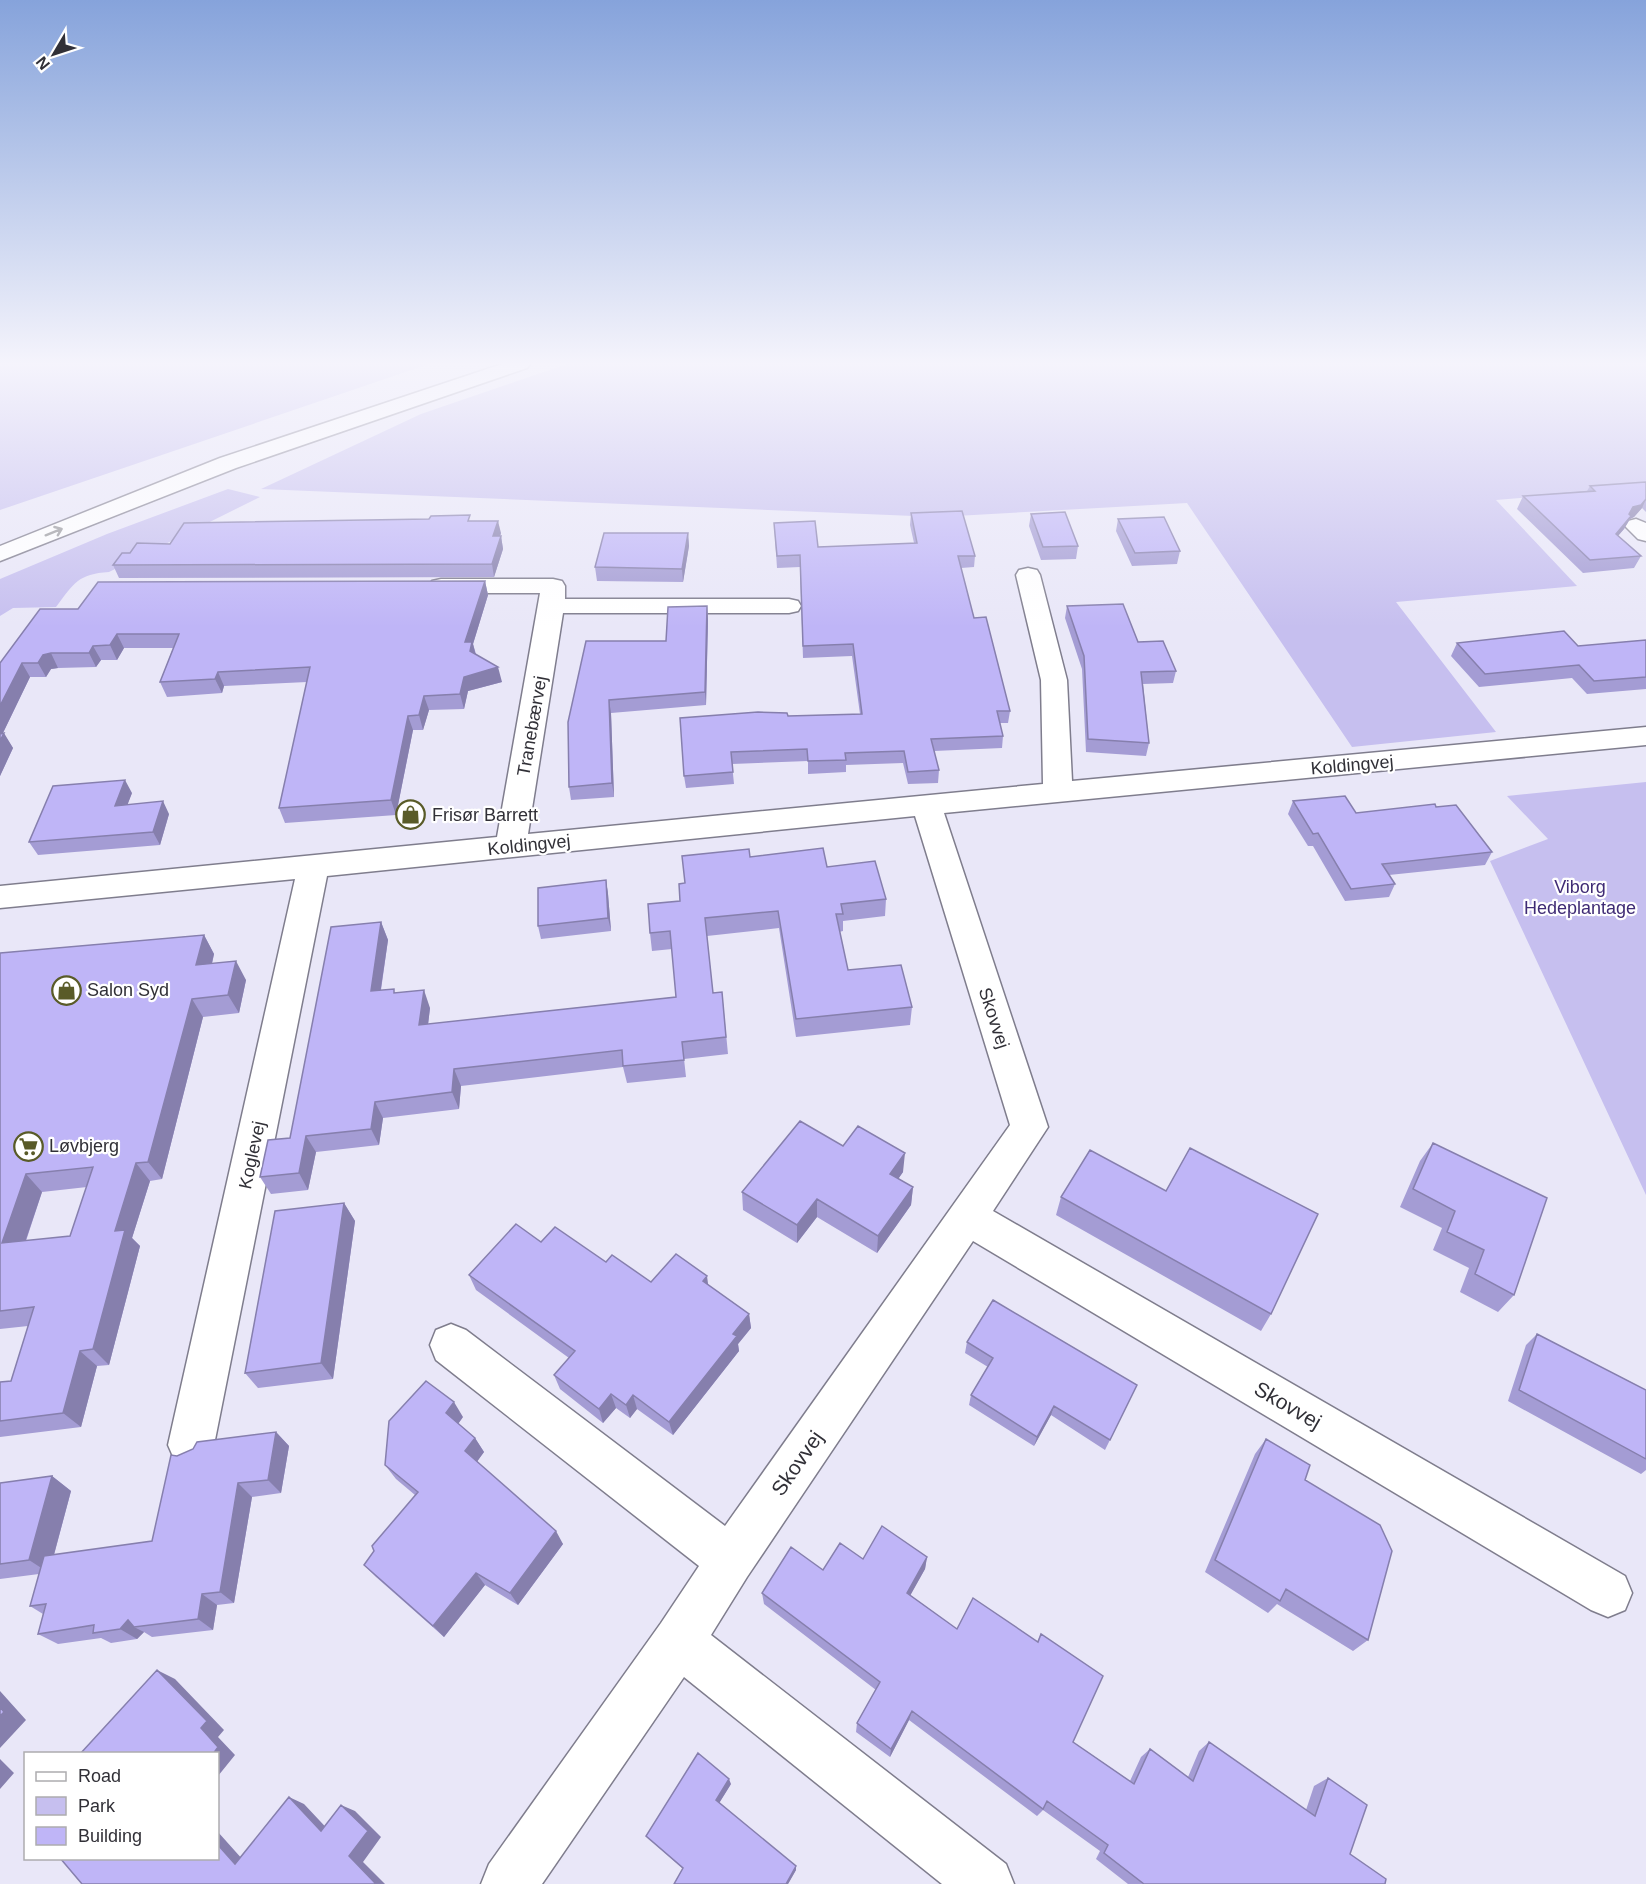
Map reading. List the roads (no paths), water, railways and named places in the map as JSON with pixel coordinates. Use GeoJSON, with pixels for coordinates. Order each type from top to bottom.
{"type":"FeatureCollection","features":[{"type":"Feature","properties":{"kind":"street"},"geometry":{"type":"LineString","coordinates":[[2,539],[223,452]]}},
{"type":"Feature","properties":{"kind":"street"},"geometry":{"type":"LineString","coordinates":[[2,539],[261,452]]}},
{"type":"Feature","properties":{"kind":"street"},"geometry":{"type":"LineString","coordinates":[[1028,575],[1054,680],[1058,792]]}},
{"type":"Feature","properties":{"kind":"street"},"geometry":{"type":"LineString","coordinates":[[412,586],[553,586],[552,606],[789,606]]}},
{"type":"Feature","properties":{"kind":"street","name":"Tranebærvej"},"geometry":{"type":"LineString","coordinates":[[511,846],[552,606]]}},
{"type":"Feature","properties":{"kind":"street","name":"Koldingvej"},"geometry":{"type":"LineString","coordinates":[[0,897],[1646,736]]}},
{"type":"Feature","properties":{"kind":"street","name":"Skovvej"},"geometry":{"type":"LineString","coordinates":[[509,1884],[679,1641],[730,1560],[1029,1127],[927,806]]}},
{"type":"Feature","properties":{"kind":"street","name":"Koglevej"},"geometry":{"type":"LineString","coordinates":[[191,1445],[312,866]]}},
{"type":"Feature","properties":{"kind":"street","name":"Skovvej"},"geometry":{"type":"LineString","coordinates":[[968,1217],[1608,1593]]}},
{"type":"Feature","properties":{"kind":"street"},"geometry":{"type":"LineString","coordinates":[[451,1346],[730,1560]]}},
{"type":"Feature","properties":{"kind":"street"},"geometry":{"type":"LineString","coordinates":[[679,1641],[986,1884]]}},
{"type":"Feature","properties":{"kind":"place","name":"Frisør Barrett"},"geometry":{"type":"Point","coordinates":[411,815]}},
{"type":"Feature","properties":{"kind":"place","name":"Salon Syd"},"geometry":{"type":"Point","coordinates":[66,990]}},
{"type":"Feature","properties":{"kind":"place","name":"Løvbjerg"},"geometry":{"type":"Point","coordinates":[28,1146]}},
{"type":"Feature","properties":{"kind":"park label","name":"Viborg Hedeplantage"},"geometry":{"type":"Point","coordinates":[1580,897]}}]}
